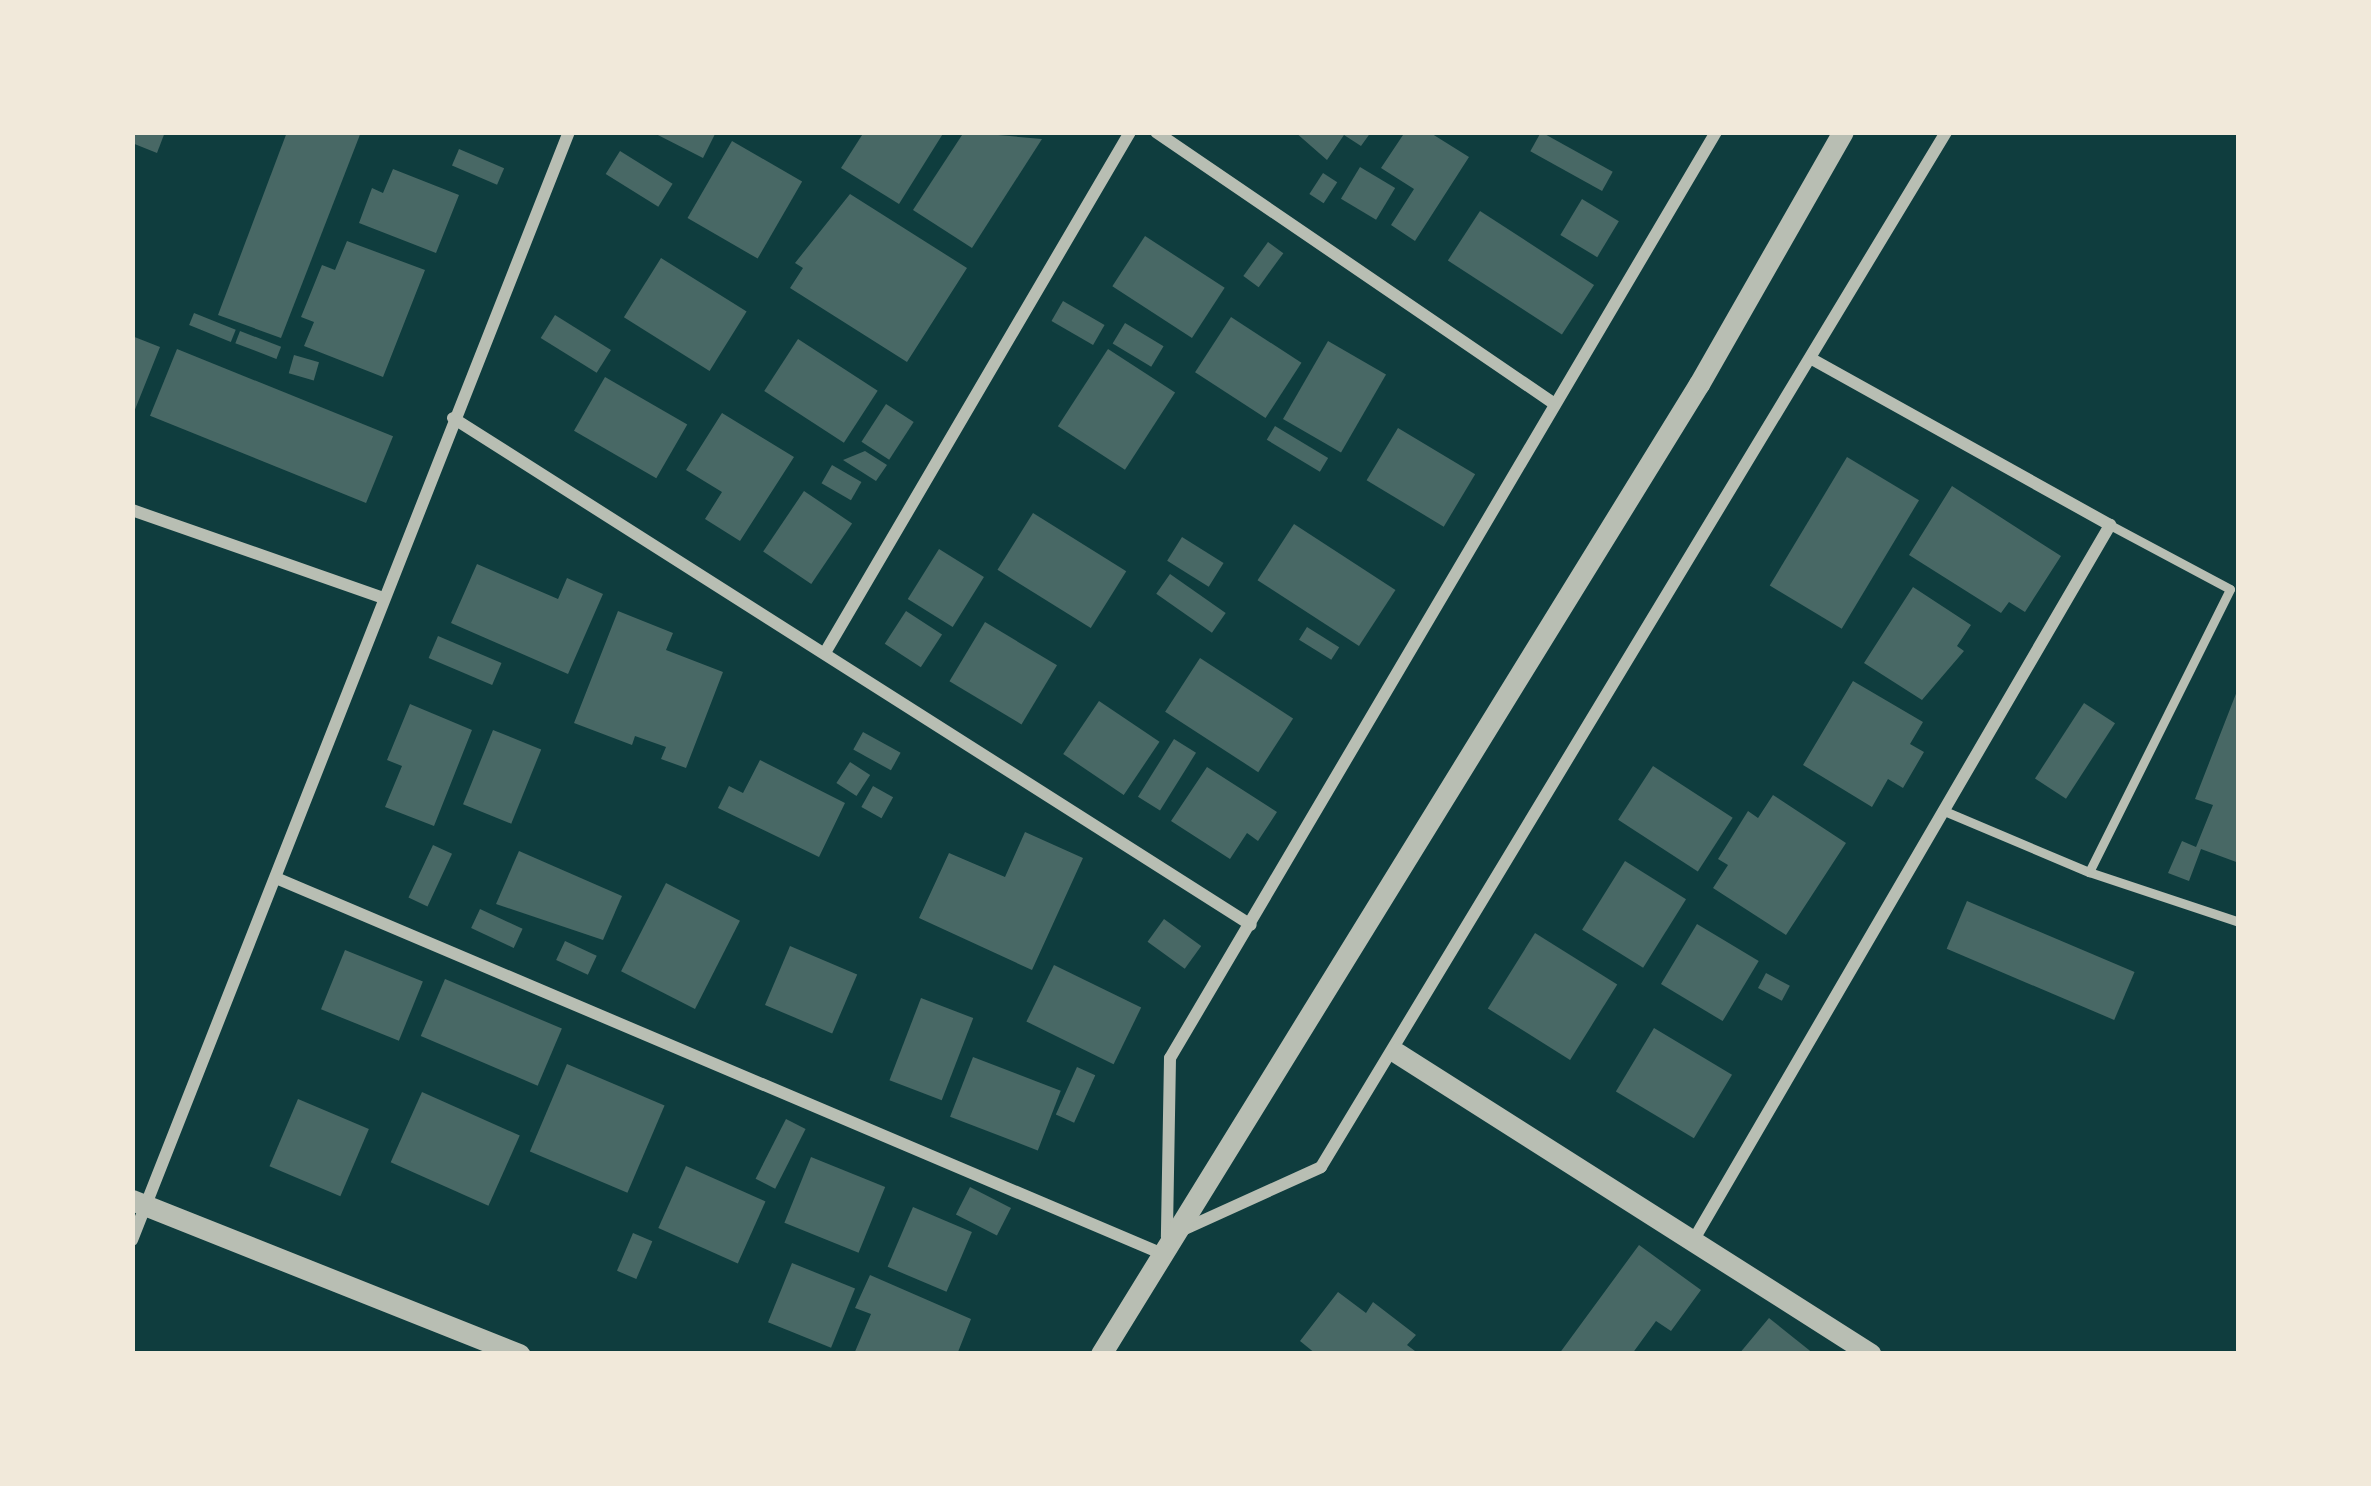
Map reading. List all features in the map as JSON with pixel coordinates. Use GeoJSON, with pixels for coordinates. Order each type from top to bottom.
{"type":"FeatureCollection","features":[{"type":"Feature","properties":{"kind":"street"},"geometry":{"type":"LineString","coordinates":[[132,1240],[139,1203],[276,878],[380,597],[569,132]]}},
{"type":"Feature","properties":{"kind":"street"},"geometry":{"type":"LineString","coordinates":[[826,650],[1130,132]]}},
{"type":"Feature","properties":{"kind":"street"},"geometry":{"type":"LineString","coordinates":[[1156,132],[1555,404]]}},
{"type":"Feature","properties":{"kind":"street"},"geometry":{"type":"LineString","coordinates":[[1162,1245],[1170,1058],[1716,132]]}},
{"type":"Feature","properties":{"kind":"street"},"geometry":{"type":"LineString","coordinates":[[1101,1354],[1162,1245],[1314,1010],[1699,384],[1843,132]]}},
{"type":"Feature","properties":{"kind":"street"},"geometry":{"type":"LineString","coordinates":[[276,878],[1162,1245],[1321,1167],[1397,1053],[1946,132]]}},
{"type":"Feature","properties":{"kind":"street"},"geometry":{"type":"LineString","coordinates":[[1693,1240],[2110,525],[1814,360]]}},
{"type":"Feature","properties":{"kind":"street"},"geometry":{"type":"LineString","coordinates":[[453,418],[826,650],[1251,925]]}},
{"type":"Feature","properties":{"kind":"street"},"geometry":{"type":"LineString","coordinates":[[132,510],[380,597]]}},
{"type":"Feature","properties":{"kind":"street"},"geometry":{"type":"LineString","coordinates":[[1397,1053],[1871,1354]]}},
{"type":"Feature","properties":{"kind":"street"},"geometry":{"type":"LineString","coordinates":[[139,1203],[519,1354]]}},
{"type":"Feature","properties":{"kind":"lane"},"geometry":{"type":"LineString","coordinates":[[2089,872],[2230,589],[2110,525]]}},
{"type":"Feature","properties":{"kind":"lane"},"geometry":{"type":"LineString","coordinates":[[1942,810],[2089,872],[2239,922]]}},
{"type":"Feature","properties":{"kind":"building"},"geometry":{"type":"Polygon","coordinates":[[[132,132],[165,132],[157,153],[132,143],[132,132]]]}},
{"type":"Feature","properties":{"kind":"building"},"geometry":{"type":"Polygon","coordinates":[[[287,132],[361,132],[281,338],[218,315],[287,132]]]}},
{"type":"Feature","properties":{"kind":"building"},"geometry":{"type":"Polygon","coordinates":[[[652,132],[716,132],[703,158],[652,132]]]}},
{"type":"Feature","properties":{"kind":"building"},"geometry":{"type":"Polygon","coordinates":[[[864,132],[944,132],[899,204],[841,168],[864,132]]]}},
{"type":"Feature","properties":{"kind":"building"},"geometry":{"type":"Polygon","coordinates":[[[964,132],[1042,139],[972,248],[913,210],[964,132]]]}},
{"type":"Feature","properties":{"kind":"building"},"geometry":{"type":"Polygon","coordinates":[[[1295,132],[1371,132],[1361,146],[1344,135],[1327,160],[1295,132]]]}},
{"type":"Feature","properties":{"kind":"building"},"geometry":{"type":"Polygon","coordinates":[[[1405,132],[1429,132],[1469,157],[1415,241],[1391,225],[1414,189],[1381,168],[1405,132]]]}},
{"type":"Feature","properties":{"kind":"building"},"geometry":{"type":"Polygon","coordinates":[[[1541,132],[1613,172],[1602,191],[1530,151],[1541,132]]]}},
{"type":"Feature","properties":{"kind":"building"},"geometry":{"type":"Polygon","coordinates":[[[732,141],[802,182],[758,259],[688,218],[732,141]]]}},
{"type":"Feature","properties":{"kind":"building"},"geometry":{"type":"Polygon","coordinates":[[[459,149],[504,168],[497,185],[452,166],[459,149]]]}},
{"type":"Feature","properties":{"kind":"building"},"geometry":{"type":"Polygon","coordinates":[[[620,151],[673,184],[658,207],[606,174],[620,151]]]}},
{"type":"Feature","properties":{"kind":"building"},"geometry":{"type":"Polygon","coordinates":[[[1360,167],[1395,188],[1376,220],[1341,199],[1360,167]]]}},
{"type":"Feature","properties":{"kind":"building"},"geometry":{"type":"Polygon","coordinates":[[[393,169],[459,195],[436,253],[359,223],[372,188],[383,193],[393,169]]]}},
{"type":"Feature","properties":{"kind":"building"},"geometry":{"type":"Polygon","coordinates":[[[1323,173],[1337,182],[1324,203],[1309,194],[1323,173]]]}},
{"type":"Feature","properties":{"kind":"building"},"geometry":{"type":"Polygon","coordinates":[[[850,194],[967,268],[907,362],[790,288],[803,268],[795,263],[850,194]]]}},
{"type":"Feature","properties":{"kind":"building"},"geometry":{"type":"Polygon","coordinates":[[[1582,199],[1619,221],[1597,257],[1560,235],[1582,199]]]}},
{"type":"Feature","properties":{"kind":"building"},"geometry":{"type":"Polygon","coordinates":[[[1480,211],[1594,285],[1562,335],[1448,260],[1480,211]]]}},
{"type":"Feature","properties":{"kind":"building"},"geometry":{"type":"Polygon","coordinates":[[[1145,236],[1225,288],[1192,338],[1112,286],[1145,236]]]}},
{"type":"Feature","properties":{"kind":"building"},"geometry":{"type":"Polygon","coordinates":[[[347,241],[425,270],[383,377],[304,346],[314,322],[301,317],[322,265],[335,270],[347,241]]]}},
{"type":"Feature","properties":{"kind":"building"},"geometry":{"type":"Polygon","coordinates":[[[1268,242],[1283,253],[1259,287],[1243,276],[1268,242]]]}},
{"type":"Feature","properties":{"kind":"building"},"geometry":{"type":"Polygon","coordinates":[[[661,258],[747,312],[710,371],[624,317],[661,258]]]}},
{"type":"Feature","properties":{"kind":"building"},"geometry":{"type":"Polygon","coordinates":[[[1063,301],[1105,325],[1093,345],[1052,321],[1063,301]]]}},
{"type":"Feature","properties":{"kind":"building"},"geometry":{"type":"Polygon","coordinates":[[[194,313],[236,330],[231,342],[189,325],[194,313]]]}},
{"type":"Feature","properties":{"kind":"building"},"geometry":{"type":"Polygon","coordinates":[[[555,315],[611,350],[597,373],[541,338],[555,315]]]}},
{"type":"Feature","properties":{"kind":"building"},"geometry":{"type":"Polygon","coordinates":[[[1231,317],[1301,363],[1266,418],[1195,372],[1231,317]]]}},
{"type":"Feature","properties":{"kind":"building"},"geometry":{"type":"Polygon","coordinates":[[[1125,323],[1164,346],[1151,367],[1113,344],[1125,323]]]}},
{"type":"Feature","properties":{"kind":"building"},"geometry":{"type":"Polygon","coordinates":[[[240,331],[281,347],[276,359],[235,343],[240,331]]]}},
{"type":"Feature","properties":{"kind":"building"},"geometry":{"type":"Polygon","coordinates":[[[132,336],[160,347],[132,417],[132,336]]]}},
{"type":"Feature","properties":{"kind":"building"},"geometry":{"type":"Polygon","coordinates":[[[798,339],[878,391],[844,443],[764,391],[798,339]]]}},
{"type":"Feature","properties":{"kind":"building"},"geometry":{"type":"Polygon","coordinates":[[[1328,341],[1386,374],[1341,452],[1283,419],[1328,341]]]}},
{"type":"Feature","properties":{"kind":"building"},"geometry":{"type":"Polygon","coordinates":[[[177,349],[393,436],[366,503],[150,416],[177,349]]]}},
{"type":"Feature","properties":{"kind":"building"},"geometry":{"type":"Polygon","coordinates":[[[1108,349],[1175,393],[1125,470],[1058,426],[1108,349]]]}},
{"type":"Feature","properties":{"kind":"building"},"geometry":{"type":"Polygon","coordinates":[[[294,355],[319,362],[314,380],[289,373],[294,355]]]}},
{"type":"Feature","properties":{"kind":"building"},"geometry":{"type":"Polygon","coordinates":[[[605,377],[687,425],[656,478],[574,431],[605,377]]]}},
{"type":"Feature","properties":{"kind":"building"},"geometry":{"type":"Polygon","coordinates":[[[886,404],[914,422],[889,460],[861,442],[886,404]]]}},
{"type":"Feature","properties":{"kind":"building"},"geometry":{"type":"Polygon","coordinates":[[[722,413],[794,457],[740,541],[705,519],[722,492],[686,470],[722,413]]]}},
{"type":"Feature","properties":{"kind":"building"},"geometry":{"type":"Polygon","coordinates":[[[1275,426],[1328,458],[1320,472],[1267,440],[1275,426]]]}},
{"type":"Feature","properties":{"kind":"building"},"geometry":{"type":"Polygon","coordinates":[[[1398,428],[1475,474],[1444,527],[1367,480],[1398,428]]]}},
{"type":"Feature","properties":{"kind":"building"},"geometry":{"type":"Polygon","coordinates":[[[865,451],[887,465],[876,481],[843,460],[865,451]]]}},
{"type":"Feature","properties":{"kind":"building"},"geometry":{"type":"Polygon","coordinates":[[[1847,457],[1919,500],[1842,629],[1770,586],[1847,457]]]}},
{"type":"Feature","properties":{"kind":"building"},"geometry":{"type":"Polygon","coordinates":[[[832,465],[861,482],[851,500],[822,483],[832,465]]]}},
{"type":"Feature","properties":{"kind":"building"},"geometry":{"type":"Polygon","coordinates":[[[1952,486],[2061,556],[2025,612],[2009,602],[2001,613],[1909,555],[1952,486]]]}},
{"type":"Feature","properties":{"kind":"building"},"geometry":{"type":"Polygon","coordinates":[[[804,491],[852,523],[811,584],[763,552],[804,491]]]}},
{"type":"Feature","properties":{"kind":"building"},"geometry":{"type":"Polygon","coordinates":[[[1033,513],[1126,571],[1091,628],[997,570],[1033,513]]]}},
{"type":"Feature","properties":{"kind":"building"},"geometry":{"type":"Polygon","coordinates":[[[1294,524],[1395,590],[1359,646],[1258,580],[1294,524]]]}},
{"type":"Feature","properties":{"kind":"building"},"geometry":{"type":"Polygon","coordinates":[[[1182,537],[1224,563],[1209,587],[1167,561],[1182,537]]]}},
{"type":"Feature","properties":{"kind":"building"},"geometry":{"type":"Polygon","coordinates":[[[939,549],[984,577],[953,627],[908,599],[939,549]]]}},
{"type":"Feature","properties":{"kind":"building"},"geometry":{"type":"Polygon","coordinates":[[[477,564],[558,599],[567,578],[603,594],[568,674],[451,623],[477,564]]]}},
{"type":"Feature","properties":{"kind":"building"},"geometry":{"type":"Polygon","coordinates":[[[1170,574],[1226,613],[1212,633],[1156,594],[1170,574]]]}},
{"type":"Feature","properties":{"kind":"building"},"geometry":{"type":"Polygon","coordinates":[[[1913,587],[1971,625],[1957,646],[1964,651],[1922,700],[1864,663],[1913,587]]]}},
{"type":"Feature","properties":{"kind":"building"},"geometry":{"type":"Polygon","coordinates":[[[618,611],[673,633],[666,650],[723,672],[686,768],[661,759],[666,747],[635,736],[632,745],[574,723],[618,611]]]}},
{"type":"Feature","properties":{"kind":"building"},"geometry":{"type":"Polygon","coordinates":[[[906,611],[942,634],[921,667],[885,644],[906,611]]]}},
{"type":"Feature","properties":{"kind":"building"},"geometry":{"type":"Polygon","coordinates":[[[985,622],[1057,665],[1021,724],[949,681],[985,622]]]}},
{"type":"Feature","properties":{"kind":"building"},"geometry":{"type":"Polygon","coordinates":[[[1307,627],[1339,647],[1331,660],[1299,640],[1307,627]]]}},
{"type":"Feature","properties":{"kind":"building"},"geometry":{"type":"Polygon","coordinates":[[[438,636],[502,663],[492,685],[429,658],[438,636]]]}},
{"type":"Feature","properties":{"kind":"building"},"geometry":{"type":"Polygon","coordinates":[[[1200,658],[1293,718],[1258,772],[1165,712],[1200,658]]]}},
{"type":"Feature","properties":{"kind":"building"},"geometry":{"type":"Polygon","coordinates":[[[1853,681],[1923,722],[1910,744],[1924,752],[1903,788],[1888,779],[1872,807],[1803,765],[1853,681]]]}},
{"type":"Feature","properties":{"kind":"building"},"geometry":{"type":"Polygon","coordinates":[[[2239,686],[2239,863],[2201,849],[2189,881],[2168,873],[2182,841],[2196,847],[2213,805],[2195,799],[2239,686]]]}},
{"type":"Feature","properties":{"kind":"building"},"geometry":{"type":"Polygon","coordinates":[[[1099,701],[1160,742],[1124,795],[1063,754],[1099,701]]]}},
{"type":"Feature","properties":{"kind":"building"},"geometry":{"type":"Polygon","coordinates":[[[2084,703],[2115,723],[2066,799],[2035,778],[2084,703]]]}},
{"type":"Feature","properties":{"kind":"building"},"geometry":{"type":"Polygon","coordinates":[[[410,704],[472,730],[434,826],[385,807],[402,766],[387,760],[410,704]]]}},
{"type":"Feature","properties":{"kind":"building"},"geometry":{"type":"Polygon","coordinates":[[[493,730],[541,749],[511,824],[463,804],[493,730]]]}},
{"type":"Feature","properties":{"kind":"building"},"geometry":{"type":"Polygon","coordinates":[[[863,732],[901,753],[891,770],[853,749],[863,732]]]}},
{"type":"Feature","properties":{"kind":"building"},"geometry":{"type":"Polygon","coordinates":[[[1174,739],[1196,753],[1160,810],[1138,797],[1174,739]]]}},
{"type":"Feature","properties":{"kind":"building"},"geometry":{"type":"Polygon","coordinates":[[[760,760],[845,803],[819,857],[718,808],[729,786],[743,793],[760,760]]]}},
{"type":"Feature","properties":{"kind":"building"},"geometry":{"type":"Polygon","coordinates":[[[850,762],[870,775],[857,796],[836,783],[850,762]]]}},
{"type":"Feature","properties":{"kind":"building"},"geometry":{"type":"Polygon","coordinates":[[[1653,766],[1733,818],[1698,871],[1618,820],[1653,766]]]}},
{"type":"Feature","properties":{"kind":"building"},"geometry":{"type":"Polygon","coordinates":[[[1207,767],[1277,812],[1258,841],[1247,833],[1230,859],[1171,821],[1207,767]]]}},
{"type":"Feature","properties":{"kind":"building"},"geometry":{"type":"Polygon","coordinates":[[[873,786],[893,797],[881,818],[861,807],[873,786]]]}},
{"type":"Feature","properties":{"kind":"building"},"geometry":{"type":"Polygon","coordinates":[[[1773,795],[1846,843],[1786,935],[1713,888],[1728,865],[1718,859],[1748,811],[1758,818],[1773,795]]]}},
{"type":"Feature","properties":{"kind":"building"},"geometry":{"type":"Polygon","coordinates":[[[1025,832],[1083,858],[1032,970],[919,918],[949,853],[1005,877],[1025,832]]]}},
{"type":"Feature","properties":{"kind":"building"},"geometry":{"type":"Polygon","coordinates":[[[433,845],[452,854],[428,906],[408,898],[433,845]]]}},
{"type":"Feature","properties":{"kind":"building"},"geometry":{"type":"Polygon","coordinates":[[[519,851],[622,896],[603,940],[496,904],[519,851]]]}},
{"type":"Feature","properties":{"kind":"building"},"geometry":{"type":"Polygon","coordinates":[[[1625,861],[1686,899],[1643,968],[1582,930],[1625,861]]]}},
{"type":"Feature","properties":{"kind":"building"},"geometry":{"type":"Polygon","coordinates":[[[666,883],[740,921],[695,1009],[621,971],[666,883]]]}},
{"type":"Feature","properties":{"kind":"building"},"geometry":{"type":"Polygon","coordinates":[[[1967,901],[2135,972],[2114,1020],[1947,949],[1967,901]]]}},
{"type":"Feature","properties":{"kind":"building"},"geometry":{"type":"Polygon","coordinates":[[[480,909],[523,929],[514,948],[471,928],[480,909]]]}},
{"type":"Feature","properties":{"kind":"building"},"geometry":{"type":"Polygon","coordinates":[[[1164,919],[1201,946],[1185,969],[1148,942],[1164,919]]]}},
{"type":"Feature","properties":{"kind":"building"},"geometry":{"type":"Polygon","coordinates":[[[1697,924],[1759,961],[1723,1021],[1661,984],[1697,924]]]}},
{"type":"Feature","properties":{"kind":"building"},"geometry":{"type":"Polygon","coordinates":[[[1535,933],[1617,984],[1570,1060],[1488,1008],[1535,933]]]}},
{"type":"Feature","properties":{"kind":"building"},"geometry":{"type":"Polygon","coordinates":[[[565,941],[597,956],[588,975],[556,960],[565,941]]]}},
{"type":"Feature","properties":{"kind":"building"},"geometry":{"type":"Polygon","coordinates":[[[790,946],[857,975],[832,1033],[765,1005],[790,946]]]}},
{"type":"Feature","properties":{"kind":"building"},"geometry":{"type":"Polygon","coordinates":[[[345,950],[423,981],[399,1041],[321,1009],[345,950]]]}},
{"type":"Feature","properties":{"kind":"building"},"geometry":{"type":"Polygon","coordinates":[[[1054,965],[1141,1008],[1114,1064],[1026,1022],[1054,965]]]}},
{"type":"Feature","properties":{"kind":"building"},"geometry":{"type":"Polygon","coordinates":[[[1766,973],[1790,986],[1782,1001],[1758,988],[1766,973]]]}},
{"type":"Feature","properties":{"kind":"building"},"geometry":{"type":"Polygon","coordinates":[[[445,979],[562,1029],[538,1086],[421,1036],[445,979]]]}},
{"type":"Feature","properties":{"kind":"building"},"geometry":{"type":"Polygon","coordinates":[[[921,998],[973,1018],[942,1100],[889,1080],[921,998]]]}},
{"type":"Feature","properties":{"kind":"building"},"geometry":{"type":"Polygon","coordinates":[[[1654,1028],[1732,1075],[1694,1138],[1616,1091],[1654,1028]]]}},
{"type":"Feature","properties":{"kind":"building"},"geometry":{"type":"Polygon","coordinates":[[[973,1057],[1061,1091],[1038,1150],[950,1117],[973,1057]]]}},
{"type":"Feature","properties":{"kind":"building"},"geometry":{"type":"Polygon","coordinates":[[[567,1064],[665,1105],[627,1193],[530,1151],[567,1064]]]}},
{"type":"Feature","properties":{"kind":"building"},"geometry":{"type":"Polygon","coordinates":[[[1077,1067],[1095,1075],[1074,1123],[1056,1115],[1077,1067]]]}},
{"type":"Feature","properties":{"kind":"building"},"geometry":{"type":"Polygon","coordinates":[[[422,1092],[520,1136],[488,1206],[391,1162],[422,1092]]]}},
{"type":"Feature","properties":{"kind":"building"},"geometry":{"type":"Polygon","coordinates":[[[298,1099],[369,1129],[340,1196],[269,1166],[298,1099]]]}},
{"type":"Feature","properties":{"kind":"building"},"geometry":{"type":"Polygon","coordinates":[[[786,1119],[806,1129],[775,1189],[756,1179],[786,1119]]]}},
{"type":"Feature","properties":{"kind":"building"},"geometry":{"type":"Polygon","coordinates":[[[811,1157],[885,1187],[859,1253],[784,1223],[811,1157]]]}},
{"type":"Feature","properties":{"kind":"building"},"geometry":{"type":"Polygon","coordinates":[[[686,1166],[765,1201],[738,1264],[658,1228],[686,1166]]]}},
{"type":"Feature","properties":{"kind":"building"},"geometry":{"type":"Polygon","coordinates":[[[970,1187],[1011,1208],[997,1236],[956,1215],[970,1187]]]}},
{"type":"Feature","properties":{"kind":"building"},"geometry":{"type":"Polygon","coordinates":[[[913,1207],[972,1232],[947,1292],[888,1267],[913,1207]]]}},
{"type":"Feature","properties":{"kind":"building"},"geometry":{"type":"Polygon","coordinates":[[[633,1233],[652,1241],[636,1279],[617,1271],[633,1233]]]}},
{"type":"Feature","properties":{"kind":"building"},"geometry":{"type":"Polygon","coordinates":[[[1639,1245],[1701,1290],[1671,1331],[1656,1321],[1632,1354],[1559,1354],[1639,1245]]]}},
{"type":"Feature","properties":{"kind":"building"},"geometry":{"type":"Polygon","coordinates":[[[792,1263],[855,1288],[831,1348],[768,1322],[792,1263]]]}},
{"type":"Feature","properties":{"kind":"building"},"geometry":{"type":"Polygon","coordinates":[[[870,1275],[971,1319],[958,1352],[854,1354],[871,1314],[855,1308],[870,1275]]]}},
{"type":"Feature","properties":{"kind":"building"},"geometry":{"type":"Polygon","coordinates":[[[1338,1292],[1366,1313],[1373,1302],[1416,1335],[1407,1345],[1419,1354],[1316,1354],[1300,1341],[1338,1292]]]}},
{"type":"Feature","properties":{"kind":"building"},"geometry":{"type":"Polygon","coordinates":[[[1769,1318],[1814,1354],[1739,1354],[1769,1318]]]}}]}
